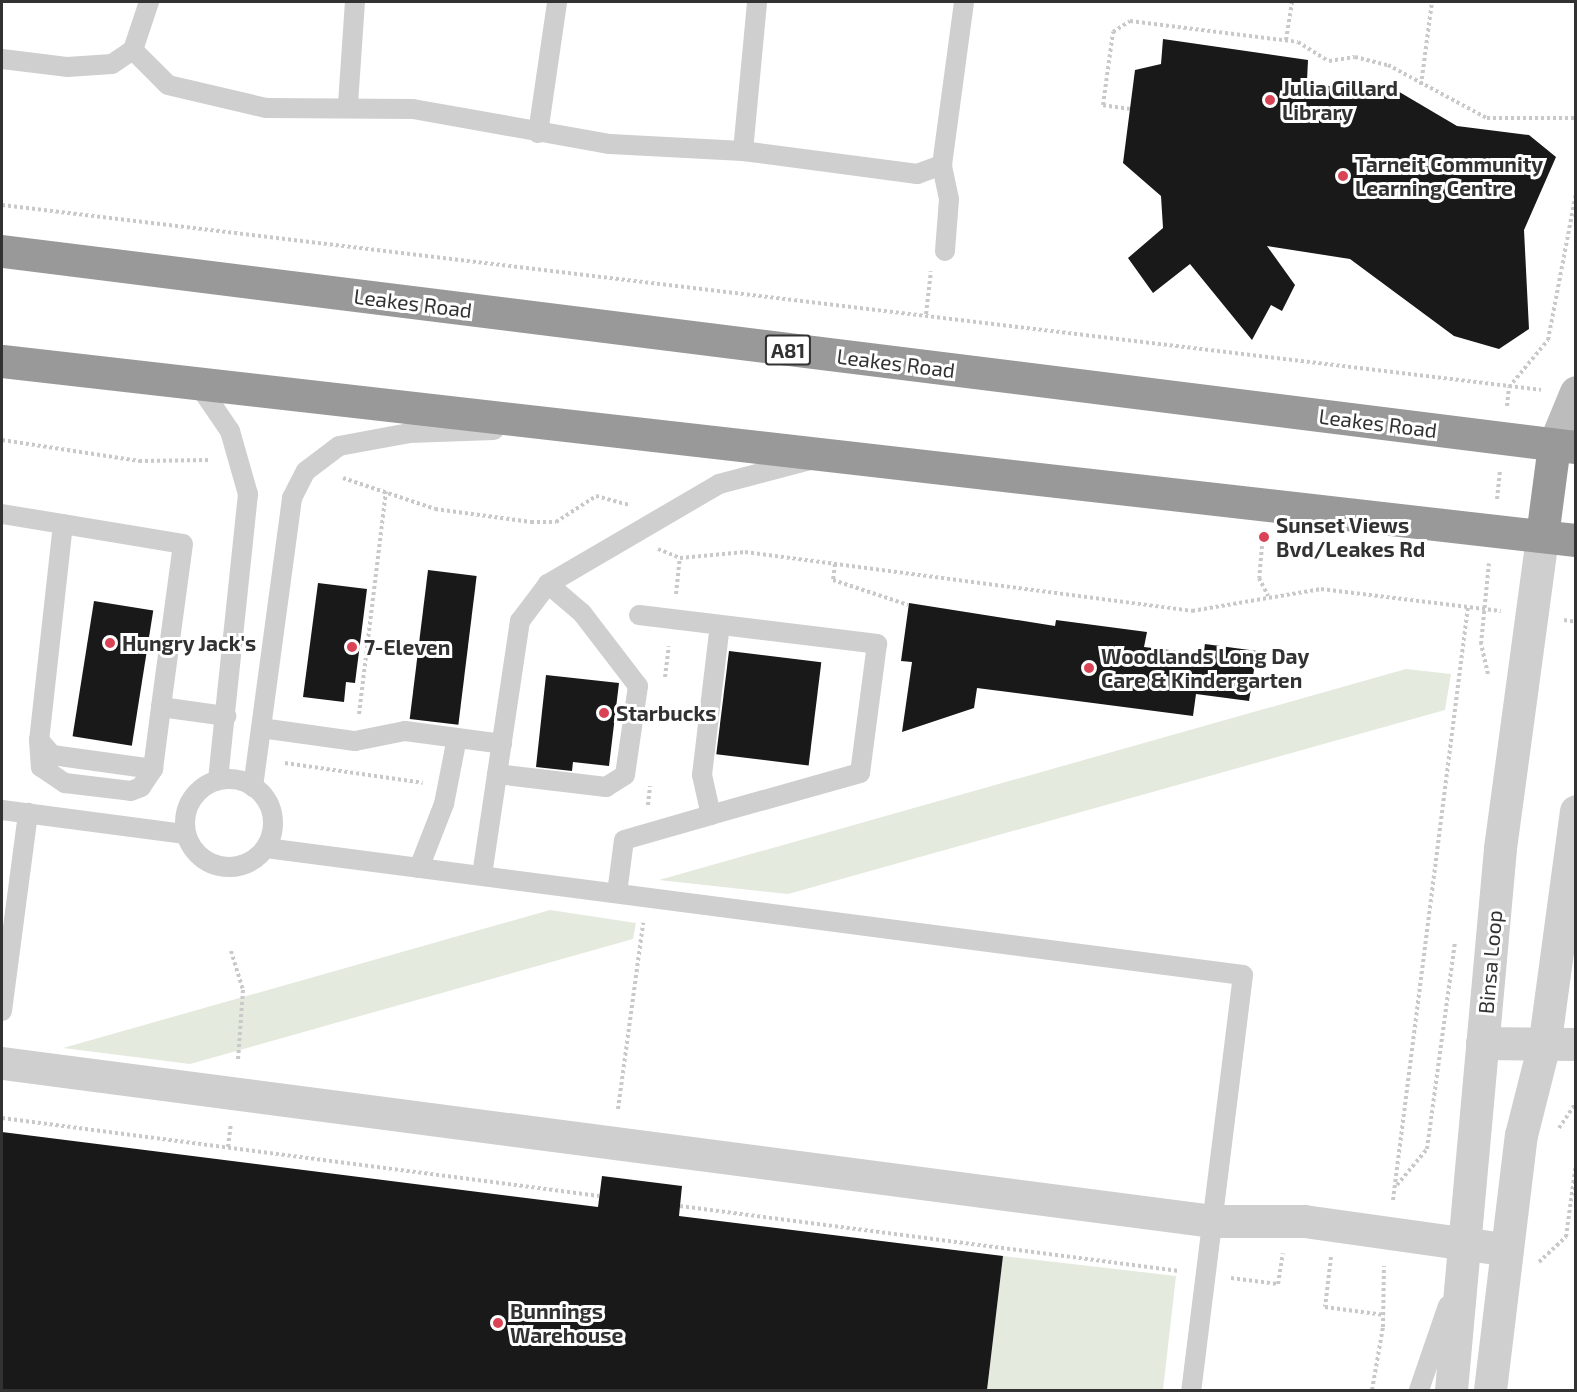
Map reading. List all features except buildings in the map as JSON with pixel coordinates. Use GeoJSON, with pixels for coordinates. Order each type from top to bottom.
{"type":"FeatureCollection","features":[{"type":"Feature","properties":{"kind":"highway","name":"Leakes Road"},"geometry":{"type":"LineString","coordinates":[[2,251],[1565,446]]}},
{"type":"Feature","properties":{"kind":"highway"},"geometry":{"type":"LineString","coordinates":[[2,361],[200,387],[1575,540]]}},
{"type":"Feature","properties":{"kind":"highway"},"geometry":{"type":"LineString","coordinates":[[1542,536],[1565,446]]}},
{"type":"Feature","properties":{"kind":"street"},"geometry":{"type":"LineString","coordinates":[[1565,446],[1575,392]]}},
{"type":"Feature","properties":{"kind":"street","name":"Binsa Loop"},"geometry":{"type":"LineString","coordinates":[[1451,1390],[1461,1252],[1500,848],[1542,536]]}},
{"type":"Feature","properties":{"kind":"street"},"geometry":{"type":"LineString","coordinates":[[1490,1390],[1504,1249],[1521,1135],[1560,1042],[1575,811]]}},
{"type":"Feature","properties":{"kind":"street"},"geometry":{"type":"LineString","coordinates":[[1482,1043],[1560,1042]]}},
{"type":"Feature","properties":{"kind":"street"},"geometry":{"type":"LineString","coordinates":[[2,1063],[1212,1221],[1304,1221],[1385,1231],[1461,1252],[1504,1249]]}},
{"type":"Feature","properties":{"kind":"lane"},"geometry":{"type":"LineString","coordinates":[[2,59],[68,67],[112,64],[133,50],[149,2]]}},
{"type":"Feature","properties":{"kind":"lane"},"geometry":{"type":"LineString","coordinates":[[348,105],[355,2]]}},
{"type":"Feature","properties":{"kind":"lane"},"geometry":{"type":"LineString","coordinates":[[538,133],[557,2]]}},
{"type":"Feature","properties":{"kind":"lane"},"geometry":{"type":"LineString","coordinates":[[743,151],[757,2]]}},
{"type":"Feature","properties":{"kind":"lane"},"geometry":{"type":"LineString","coordinates":[[945,251],[950,199],[942,165],[964,2]]}},
{"type":"Feature","properties":{"kind":"lane"},"geometry":{"type":"LineString","coordinates":[[133,50],[168,86],[266,108],[348,105],[459,116],[538,133],[610,144],[743,151],[917,174],[942,165]]}},
{"type":"Feature","properties":{"kind":"lane"},"geometry":{"type":"LineString","coordinates":[[200,387],[230,431],[242,461],[248,527],[218,780]]}},
{"type":"Feature","properties":{"kind":"lane"},"geometry":{"type":"LineString","coordinates":[[253,787],[292,498],[306,471],[339,446],[409,433],[556,427]]}},
{"type":"Feature","properties":{"kind":"lane"},"geometry":{"type":"LineString","coordinates":[[482,875],[520,621],[548,584],[719,484],[824,456]]}},
{"type":"Feature","properties":{"kind":"lane"},"geometry":{"type":"LineString","coordinates":[[2,514],[63,524],[183,544],[153,769],[52,755],[39,740],[63,524]]}},
{"type":"Feature","properties":{"kind":"lane"},"geometry":{"type":"LineString","coordinates":[[498,774],[606,787],[625,775],[638,686],[582,613],[548,584]]}},
{"type":"Feature","properties":{"kind":"lane"},"geometry":{"type":"LineString","coordinates":[[617,893],[624,840],[860,773],[877,644],[639,615]]}},
{"type":"Feature","properties":{"kind":"lane"},"geometry":{"type":"LineString","coordinates":[[711,815],[702,775],[720,625]]}},
{"type":"Feature","properties":{"kind":"lane"},"geometry":{"type":"LineString","coordinates":[[161,707],[226,716]]}},
{"type":"Feature","properties":{"kind":"lane"},"geometry":{"type":"LineString","coordinates":[[261,728],[355,741],[405,731],[502,744]]}},
{"type":"Feature","properties":{"kind":"lane"},"geometry":{"type":"LineString","coordinates":[[419,868],[444,804],[457,738]]}},
{"type":"Feature","properties":{"kind":"lane"},"geometry":{"type":"LineString","coordinates":[[218,780],[253,787],[269,804],[273,818],[266,848],[241,866],[225,867],[200,857],[185,834],[184,820],[195,794],[218,780]]}},
{"type":"Feature","properties":{"kind":"lane"},"geometry":{"type":"LineString","coordinates":[[2,810],[185,834]]}},
{"type":"Feature","properties":{"kind":"lane"},"geometry":{"type":"LineString","coordinates":[[2,1011],[28,813]]}},
{"type":"Feature","properties":{"kind":"lane"},"geometry":{"type":"LineString","coordinates":[[266,848],[1243,975],[1191,1390]]}},
{"type":"Feature","properties":{"kind":"lane"},"geometry":{"type":"LineString","coordinates":[[1419,1390],[1461,1252]]}},
{"type":"Feature","properties":{"kind":"path"},"geometry":{"type":"LineString","coordinates":[[1286,40],[1292,2]]}},
{"type":"Feature","properties":{"kind":"path"},"geometry":{"type":"LineString","coordinates":[[1421,85],[1432,2]]}},
{"type":"Feature","properties":{"kind":"path"},"geometry":{"type":"LineString","coordinates":[[1130,109],[1103,105],[1113,32],[1130,21],[1298,42],[1329,62],[1355,57],[1388,65],[1421,85],[1487,118],[1575,118]]}},
{"type":"Feature","properties":{"kind":"path"},"geometry":{"type":"LineString","coordinates":[[2,205],[926,314],[1509,387],[1548,340],[1575,193]]}},
{"type":"Feature","properties":{"kind":"path"},"geometry":{"type":"LineString","coordinates":[[926,314],[928,274],[945,251]]}},
{"type":"Feature","properties":{"kind":"path"},"geometry":{"type":"LineString","coordinates":[[2,440],[139,461],[242,461]]}},
{"type":"Feature","properties":{"kind":"path"},"geometry":{"type":"LineString","coordinates":[[306,471],[386,492],[435,508],[531,522],[556,522],[596,496],[610,495],[624,499],[646,526],[659,551],[669,556],[721,550],[1192,611],[1268,596],[1321,589],[1483,608],[1481,644],[1488,686]]}},
{"type":"Feature","properties":{"kind":"path"},"geometry":{"type":"LineString","coordinates":[[351,774],[386,492]]}},
{"type":"Feature","properties":{"kind":"path"},"geometry":{"type":"LineString","coordinates":[[1262,546],[1259,578],[1268,596]]}},
{"type":"Feature","properties":{"kind":"path"},"geometry":{"type":"LineString","coordinates":[[835,564],[833,580],[908,605]]}},
{"type":"Feature","properties":{"kind":"path"},"geometry":{"type":"LineString","coordinates":[[1372,1390],[1384,1315],[1385,1231],[1397,1185],[1468,606]]}},
{"type":"Feature","properties":{"kind":"path"},"geometry":{"type":"LineString","coordinates":[[613,1143],[647,897]]}},
{"type":"Feature","properties":{"kind":"path"},"geometry":{"type":"LineString","coordinates":[[1397,1185],[1427,1149],[1455,940]]}},
{"type":"Feature","properties":{"kind":"path"},"geometry":{"type":"LineString","coordinates":[[228,1147],[236,1093],[243,990],[231,951]]}},
{"type":"Feature","properties":{"kind":"path"},"geometry":{"type":"LineString","coordinates":[[2,1118],[600,1196]]}},
{"type":"Feature","properties":{"kind":"path"},"geometry":{"type":"LineString","coordinates":[[1534,1266],[1566,1237],[1575,1163]]}},
{"type":"Feature","properties":{"kind":"path"},"geometry":{"type":"LineString","coordinates":[[680,1206],[1278,1284],[1284,1247],[1293,1248]]}},
{"type":"Feature","properties":{"kind":"path"},"geometry":{"type":"LineString","coordinates":[[1322,1252],[1331,1253],[1324,1307],[1384,1315]]}},
{"type":"Feature","properties":{"kind":"shaded area"},"geometry":{"type":"Polygon","coordinates":[[[1406,669],[1451,674],[1445,710],[788,894],[659,880],[1406,669]]]}},
{"type":"Feature","properties":{"kind":"shaded area"},"geometry":{"type":"Polygon","coordinates":[[[550,910],[636,923],[633,939],[190,1064],[63,1048],[550,910]]]}},
{"type":"Feature","properties":{"kind":"shaded area"},"geometry":{"type":"Polygon","coordinates":[[[1003,1256],[1176,1276],[1163,1390],[987,1390],[1003,1256]]]}},
{"type":"Feature","properties":{"kind":"place","name":"Julia Gillard Library"},"geometry":{"type":"Point","coordinates":[1270,100]}},
{"type":"Feature","properties":{"kind":"place","name":"Tarneit Community Learning Centre"},"geometry":{"type":"Point","coordinates":[1343,176]}},
{"type":"Feature","properties":{"kind":"place","name":"Sunset Views Bvd/Leakes Rd"},"geometry":{"type":"Point","coordinates":[1264,537]}},
{"type":"Feature","properties":{"kind":"place","name":"Hungry Jack's"},"geometry":{"type":"Point","coordinates":[110,643]}},
{"type":"Feature","properties":{"kind":"place","name":"7-Eleven"},"geometry":{"type":"Point","coordinates":[352,647]}},
{"type":"Feature","properties":{"kind":"place","name":"Woodlands Long Day Care & Kindergarten"},"geometry":{"type":"Point","coordinates":[1089,668]}},
{"type":"Feature","properties":{"kind":"place","name":"Starbucks"},"geometry":{"type":"Point","coordinates":[604,713]}},
{"type":"Feature","properties":{"kind":"place","name":"Bunnings Warehouse"},"geometry":{"type":"Point","coordinates":[498,1323]}}]}
